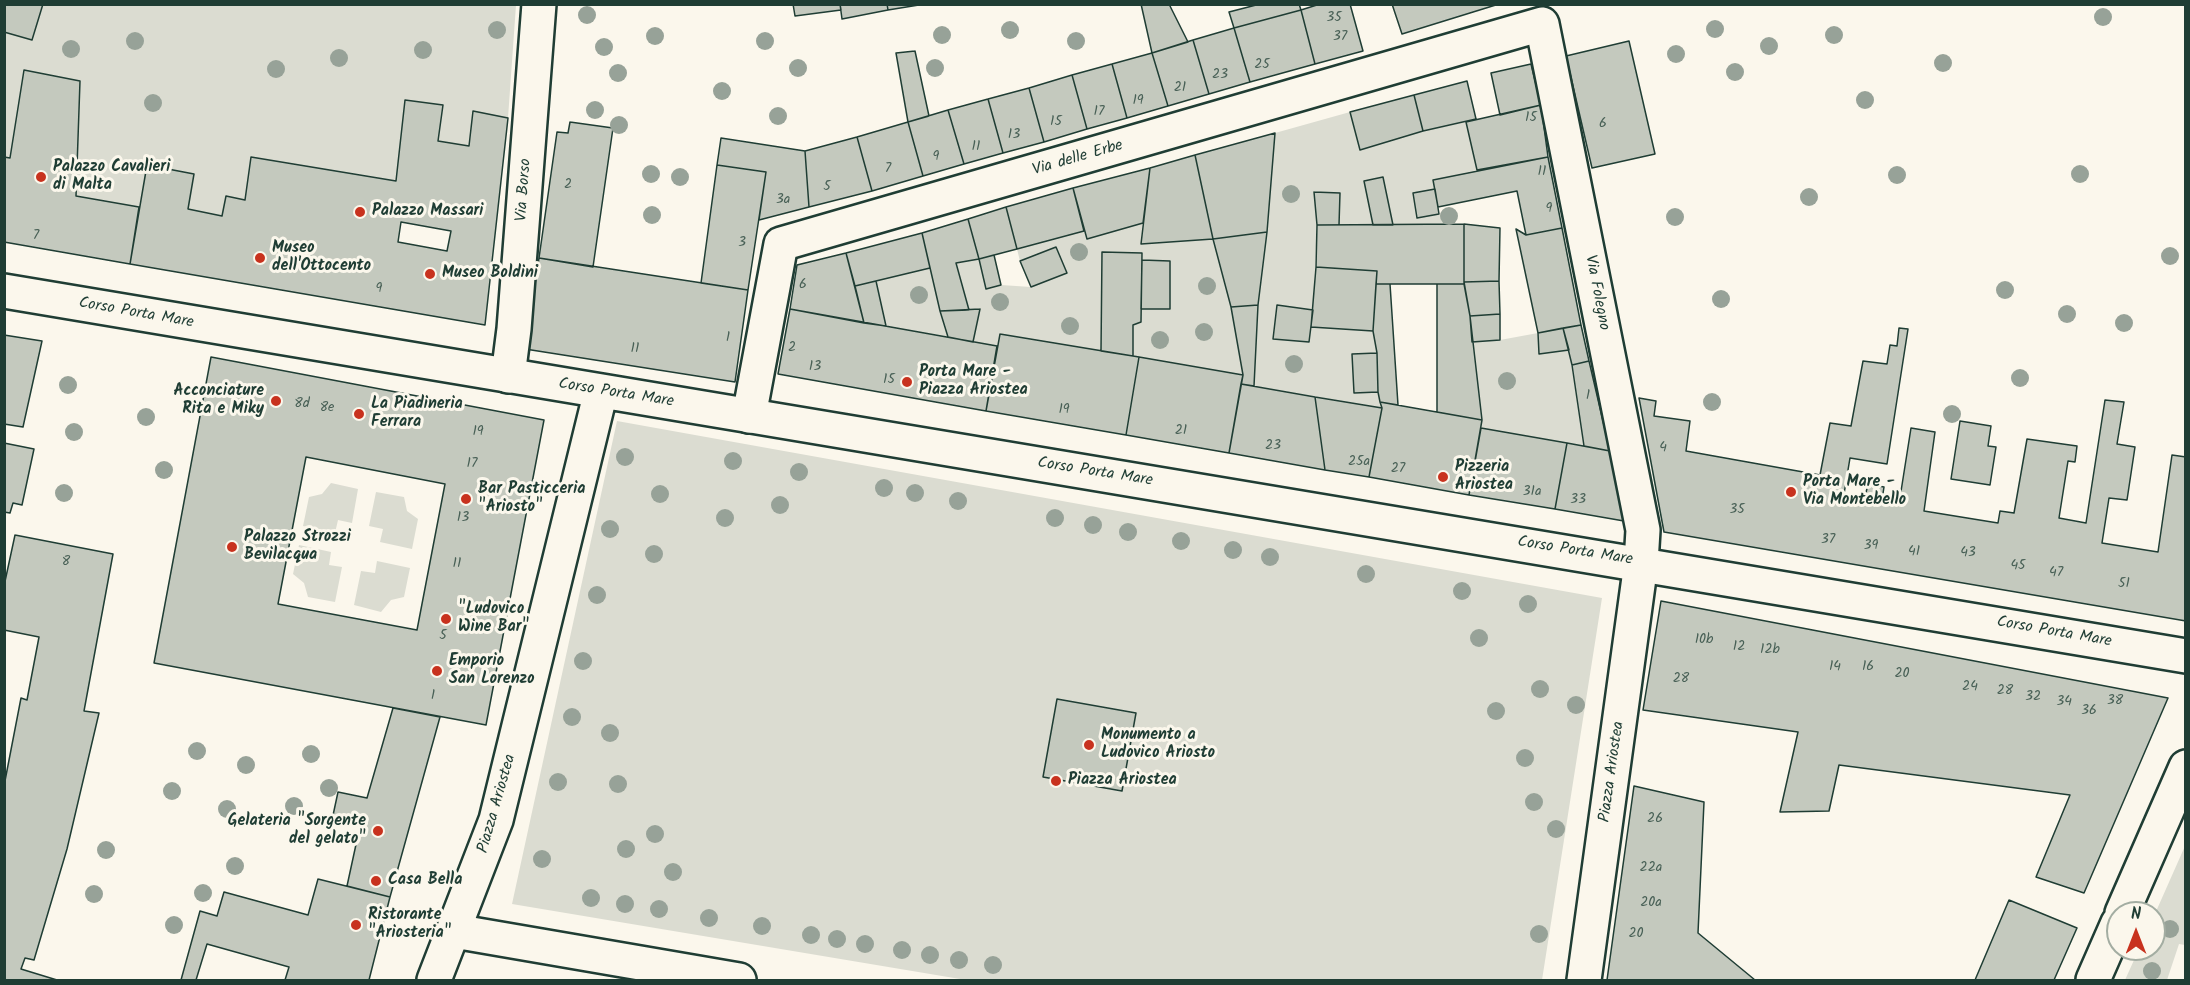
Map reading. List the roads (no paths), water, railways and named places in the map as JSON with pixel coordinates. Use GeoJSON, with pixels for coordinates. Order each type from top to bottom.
{"type":"FeatureCollection","features":[{"type":"Feature","properties":{"kind":"street","name":"Via Borso"},"geometry":{"type":"LineString","coordinates":[[508,376],[514,329],[539,4]]}},
{"type":"Feature","properties":{"kind":"street","name":"Via delle Erbe"},"geometry":{"type":"LineString","coordinates":[[749,416],[781,244],[1542,24]]}},
{"type":"Feature","properties":{"kind":"street","name":"Via Folegno"},"geometry":{"type":"LineString","coordinates":[[1542,24],[1643,530],[1641,563]]}},
{"type":"Feature","properties":{"kind":"street","name":"Corso Porta Mare"},"geometry":{"type":"LineString","coordinates":[[4,291],[1641,563],[2186,656]]}},
{"type":"Feature","properties":{"kind":"street","name":"Piazza Ariostea"},"geometry":{"type":"LineString","coordinates":[[434,981],[496,820],[601,391]]}},
{"type":"Feature","properties":{"kind":"street","name":"Piazza Ariostea"},"geometry":{"type":"LineString","coordinates":[[1584,981],[1641,563]]}},
{"type":"Feature","properties":{"kind":"street"},"geometry":{"type":"LineString","coordinates":[[2127,901],[2186,767]]}},
{"type":"Feature","properties":{"kind":"street"},"geometry":{"type":"LineString","coordinates":[[454,931],[739,981]]}},
{"type":"Feature","properties":{"kind":"street"},"geometry":{"type":"LineString","coordinates":[[2093,981],[2106,951]]}},
{"type":"Feature","properties":{"kind":"place","name":"Palazzo Cavalieri di Malta"},"geometry":{"type":"Point","coordinates":[41,177]}},
{"type":"Feature","properties":{"kind":"place","name":"Palazzo Massari"},"geometry":{"type":"Point","coordinates":[360,212]}},
{"type":"Feature","properties":{"kind":"place","name":"Museo dell'Ottocento"},"geometry":{"type":"Point","coordinates":[260,258]}},
{"type":"Feature","properties":{"kind":"place","name":"Museo Boldini"},"geometry":{"type":"Point","coordinates":[430,274]}},
{"type":"Feature","properties":{"kind":"place","name":"Porta Mare - Piazza Ariostea"},"geometry":{"type":"Point","coordinates":[907,382]}},
{"type":"Feature","properties":{"kind":"place","name":"Acconciature Rita e Miky"},"geometry":{"type":"Point","coordinates":[276,401]}},
{"type":"Feature","properties":{"kind":"place","name":"La Piadineria Ferrara"},"geometry":{"type":"Point","coordinates":[359,414]}},
{"type":"Feature","properties":{"kind":"place","name":"Pizzeria Ariostea"},"geometry":{"type":"Point","coordinates":[1443,477]}},
{"type":"Feature","properties":{"kind":"place","name":"Porta Mare - Via Montebello"},"geometry":{"type":"Point","coordinates":[1791,492]}},
{"type":"Feature","properties":{"kind":"place","name":"Bar Pasticceria \"Ariosto\""},"geometry":{"type":"Point","coordinates":[466,499]}},
{"type":"Feature","properties":{"kind":"place","name":"Palazzo Strozzi Bevilacqua"},"geometry":{"type":"Point","coordinates":[232,547]}},
{"type":"Feature","properties":{"kind":"place","name":"\"Ludovico Wine Bar\""},"geometry":{"type":"Point","coordinates":[446,619]}},
{"type":"Feature","properties":{"kind":"place","name":"Emporio San Lorenzo"},"geometry":{"type":"Point","coordinates":[437,671]}},
{"type":"Feature","properties":{"kind":"place","name":"Monumento a Ludovico Ariosto"},"geometry":{"type":"Point","coordinates":[1089,745]}},
{"type":"Feature","properties":{"kind":"place","name":"Piazza Ariostea"},"geometry":{"type":"Point","coordinates":[1056,781]}},
{"type":"Feature","properties":{"kind":"place","name":"Gelateria \"Sorgente del gelato\""},"geometry":{"type":"Point","coordinates":[378,831]}},
{"type":"Feature","properties":{"kind":"place","name":"Casa Bella"},"geometry":{"type":"Point","coordinates":[376,881]}},
{"type":"Feature","properties":{"kind":"place","name":"Ristorante \"Ariosteria\""},"geometry":{"type":"Point","coordinates":[356,925]}}]}
